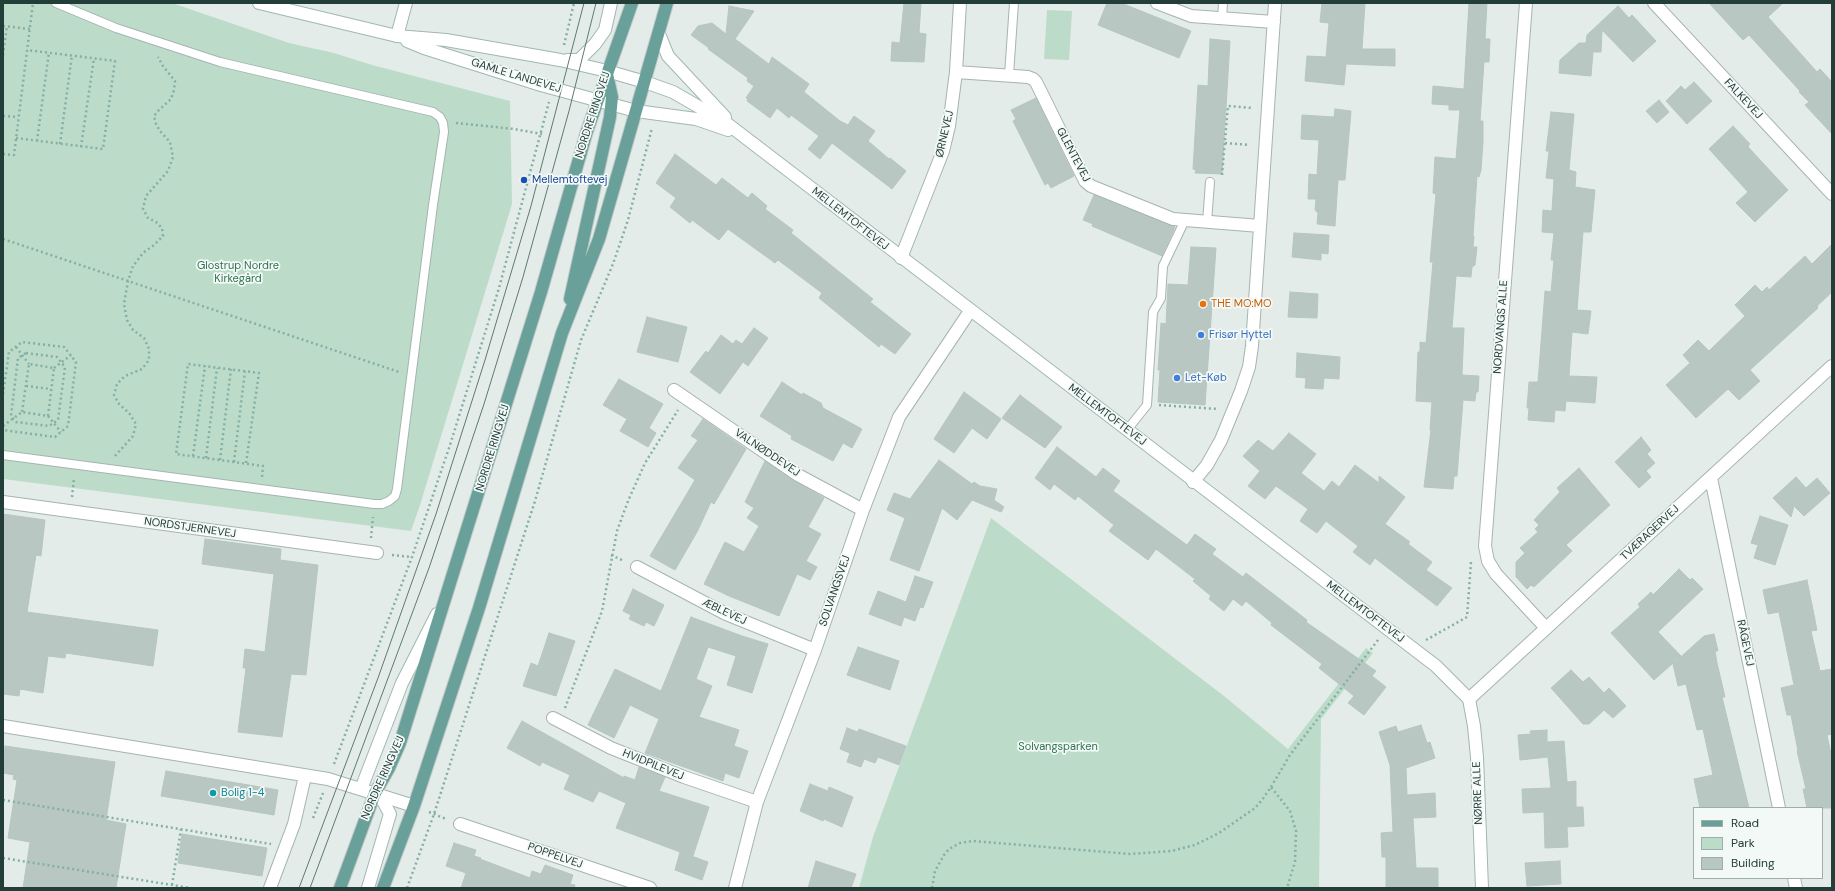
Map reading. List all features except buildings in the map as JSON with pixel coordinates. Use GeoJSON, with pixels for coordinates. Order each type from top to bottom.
{"type":"FeatureCollection","features":[{"type":"Feature","properties":{"kind":"main road","name":"NORDRE RINGVEJ"},"geometry":{"type":"LineString","coordinates":[[340,888],[375,793],[389,768],[400,743],[541,292],[586,130],[632,3]]}},
{"type":"Feature","properties":{"kind":"main road"},"geometry":{"type":"LineString","coordinates":[[562,333],[600,239],[667,3]]}},
{"type":"Feature","properties":{"kind":"main road"},"geometry":{"type":"LineString","coordinates":[[383,888],[414,806],[481,601],[562,333],[605,144],[612,97],[607,72]]}},
{"type":"Feature","properties":{"kind":"street","name":"GAMLE LANDEVEJ"},"geometry":{"type":"LineString","coordinates":[[259,3],[397,36],[446,40],[560,60],[607,72]]}},
{"type":"Feature","properties":{"kind":"street"},"geometry":{"type":"LineString","coordinates":[[397,36],[406,3]]}},
{"type":"Feature","properties":{"kind":"street"},"geometry":{"type":"LineString","coordinates":[[560,60],[578,60],[596,44],[605,30],[611,3]]}},
{"type":"Feature","properties":{"kind":"street","name":"ØRNEVEJ"},"geometry":{"type":"LineString","coordinates":[[901,258],[943,152],[949,126],[956,72],[960,3]]}},
{"type":"Feature","properties":{"kind":"street"},"geometry":{"type":"LineString","coordinates":[[1157,3],[1191,16],[1274,22]]}},
{"type":"Feature","properties":{"kind":"street"},"geometry":{"type":"LineString","coordinates":[[1194,482],[1214,453],[1234,410],[1246,378],[1250,356],[1275,3]]}},
{"type":"Feature","properties":{"kind":"street","name":"NORDVANGS ALLE"},"geometry":{"type":"LineString","coordinates":[[1526,3],[1485,546],[1488,561],[1496,574],[1546,628]]}},
{"type":"Feature","properties":{"kind":"street","name":"FALKEVEJ"},"geometry":{"type":"LineString","coordinates":[[1654,3],[1832,194]]}},
{"type":"Feature","properties":{"kind":"street","name":"MELLEMTOFTEVEJ"},"geometry":{"type":"LineString","coordinates":[[658,34],[668,56],[742,136]]}},
{"type":"Feature","properties":{"kind":"street","name":"GAMLE LANDEVEJ"},"geometry":{"type":"LineString","coordinates":[[397,36],[431,50],[553,88],[636,111]]}},
{"type":"Feature","properties":{"kind":"street","name":"MELLEMTOFTEVEJ"},"geometry":{"type":"LineString","coordinates":[[607,72],[645,82],[673,92],[725,122],[970,311],[1436,666],[1469,699]]}},
{"type":"Feature","properties":{"kind":"street","name":"GLENTEVEJ"},"geometry":{"type":"LineString","coordinates":[[956,72],[1028,77],[1036,82],[1087,184],[1173,219],[1260,226]]}},
{"type":"Feature","properties":{"kind":"street","name":"MELLEMTOFTEVEJ"},"geometry":{"type":"LineString","coordinates":[[636,111],[655,115],[696,119],[742,136]]}},
{"type":"Feature","properties":{"kind":"street","name":"SOLVANGSVEJ"},"geometry":{"type":"LineString","coordinates":[[735,888],[757,802],[815,650],[863,510],[899,417],[970,311]]}},
{"type":"Feature","properties":{"kind":"street","name":"TVÆRAGERVEJ"},"geometry":{"type":"LineString","coordinates":[[1469,699],[1832,366]]}},
{"type":"Feature","properties":{"kind":"street","name":"VALNØDDEVEJ"},"geometry":{"type":"LineString","coordinates":[[674,390],[798,475],[863,510]]}},
{"type":"Feature","properties":{"kind":"street","name":"RÅGEVEJ"},"geometry":{"type":"LineString","coordinates":[[1711,478],[1779,807]]}},
{"type":"Feature","properties":{"kind":"street","name":"NORDSTJERNEVEJ"},"geometry":{"type":"LineString","coordinates":[[3,502],[377,553]]}},
{"type":"Feature","properties":{"kind":"street","name":"ÆBLEVEJ"},"geometry":{"type":"LineString","coordinates":[[637,567],[726,614],[815,650]]}},
{"type":"Feature","properties":{"kind":"street"},"geometry":{"type":"LineString","coordinates":[[361,789],[402,683],[447,593]]}},
{"type":"Feature","properties":{"kind":"street","name":"NØRRE ALLE"},"geometry":{"type":"LineString","coordinates":[[1469,699],[1474,726],[1477,757],[1482,888]]}},
{"type":"Feature","properties":{"kind":"street","name":"HVIDPILEVEJ"},"geometry":{"type":"LineString","coordinates":[[556,720],[611,748],[684,777],[757,802]]}},
{"type":"Feature","properties":{"kind":"street"},"geometry":{"type":"LineString","coordinates":[[3,726],[328,779],[414,806]]}},
{"type":"Feature","properties":{"kind":"street"},"geometry":{"type":"LineString","coordinates":[[270,888],[294,824],[305,776]]}},
{"type":"Feature","properties":{"kind":"street"},"geometry":{"type":"LineString","coordinates":[[368,888],[390,814],[383,801],[375,793]]}},
{"type":"Feature","properties":{"kind":"street","name":"POPPELVEJ"},"geometry":{"type":"LineString","coordinates":[[460,824],[650,888]]}},
{"type":"Feature","properties":{"kind":"lane"},"geometry":{"type":"LineString","coordinates":[[3,455],[374,504],[382,504],[389,501],[395,496],[397,489],[432,205],[444,132],[443,123],[440,117],[433,112],[220,62],[116,28],[56,3]]}},
{"type":"Feature","properties":{"kind":"lane"},"geometry":{"type":"LineString","coordinates":[[1009,75],[1014,3]]}},
{"type":"Feature","properties":{"kind":"lane"},"geometry":{"type":"LineString","coordinates":[[1222,19],[1223,3]]}},
{"type":"Feature","properties":{"kind":"lane"},"geometry":{"type":"LineString","coordinates":[[1207,222],[1210,182]]}},
{"type":"Feature","properties":{"kind":"lane"},"geometry":{"type":"LineString","coordinates":[[1127,430],[1147,405],[1153,312],[1161,298],[1164,264],[1186,220]]}},
{"type":"Feature","properties":{"kind":"path"},"geometry":{"type":"LineString","coordinates":[[3,154],[14,155],[33,3]]}},
{"type":"Feature","properties":{"kind":"path"},"geometry":{"type":"LineString","coordinates":[[560,60],[574,3]]}},
{"type":"Feature","properties":{"kind":"path"},"geometry":{"type":"LineString","coordinates":[[3,26],[30,29]]}},
{"type":"Feature","properties":{"kind":"path"},"geometry":{"type":"LineString","coordinates":[[3,55],[7,26]]}},
{"type":"Feature","properties":{"kind":"path"},"geometry":{"type":"LineString","coordinates":[[112,470],[115,457],[133,436],[136,424],[129,413],[119,404],[114,395],[117,384],[125,376],[142,369],[149,360],[150,349],[144,338],[133,330],[127,320],[124,304],[128,281],[133,266],[143,253],[163,236],[162,228],[156,222],[148,218],[143,209],[146,196],[168,172],[173,157],[170,142],[160,132],[154,116],[158,110],[171,99],[175,80],[158,58],[156,50],[158,42]]}},
{"type":"Feature","properties":{"kind":"path"},"geometry":{"type":"LineString","coordinates":[[16,138],[103,149],[115,61],[27,50]]}},
{"type":"Feature","properties":{"kind":"path"},"geometry":{"type":"LineString","coordinates":[[37,141],[49,52]]}},
{"type":"Feature","properties":{"kind":"path"},"geometry":{"type":"LineString","coordinates":[[60,144],[72,55]]}},
{"type":"Feature","properties":{"kind":"path"},"geometry":{"type":"LineString","coordinates":[[81,147],[94,58]]}},
{"type":"Feature","properties":{"kind":"path"},"geometry":{"type":"LineString","coordinates":[[311,823],[412,557],[450,445],[498,288],[542,134],[553,88]]}},
{"type":"Feature","properties":{"kind":"path"},"geometry":{"type":"LineString","coordinates":[[1210,182],[1222,177],[1228,106],[1268,109]]}},
{"type":"Feature","properties":{"kind":"path"},"geometry":{"type":"LineString","coordinates":[[407,888],[434,814],[535,501],[581,340],[613,264],[628,220],[655,115]]}},
{"type":"Feature","properties":{"kind":"path"},"geometry":{"type":"LineString","coordinates":[[3,116],[18,117]]}},
{"type":"Feature","properties":{"kind":"path"},"geometry":{"type":"LineString","coordinates":[[443,123],[514,129],[542,134]]}},
{"type":"Feature","properties":{"kind":"path"},"geometry":{"type":"LineString","coordinates":[[1225,143],[1266,146]]}},
{"type":"Feature","properties":{"kind":"path"},"geometry":{"type":"LineString","coordinates":[[3,239],[412,376]]}},
{"type":"Feature","properties":{"kind":"path"},"geometry":{"type":"LineString","coordinates":[[3,394],[9,352],[22,342],[64,347],[76,362],[68,426],[55,437],[3,430]]}},
{"type":"Feature","properties":{"kind":"path"},"geometry":{"type":"LineString","coordinates":[[16,347],[29,364],[54,368]]}},
{"type":"Feature","properties":{"kind":"path"},"geometry":{"type":"LineString","coordinates":[[26,353],[57,357],[65,367],[58,420],[49,426],[16,422],[11,416],[18,358],[22,356],[26,353]]}},
{"type":"Feature","properties":{"kind":"path"},"geometry":{"type":"LineString","coordinates":[[48,416],[54,368],[71,355]]}},
{"type":"Feature","properties":{"kind":"path"},"geometry":{"type":"LineString","coordinates":[[22,412],[29,364]]}},
{"type":"Feature","properties":{"kind":"path"},"geometry":{"type":"LineString","coordinates":[[246,463],[259,373],[188,364],[176,454],[263,466],[260,489]]}},
{"type":"Feature","properties":{"kind":"path"},"geometry":{"type":"LineString","coordinates":[[193,456],[204,366]]}},
{"type":"Feature","properties":{"kind":"path"},"geometry":{"type":"LineString","coordinates":[[206,458],[218,368]]}},
{"type":"Feature","properties":{"kind":"path"},"geometry":{"type":"LineString","coordinates":[[220,460],[231,370]]}},
{"type":"Feature","properties":{"kind":"path"},"geometry":{"type":"LineString","coordinates":[[234,462],[245,371]]}},
{"type":"Feature","properties":{"kind":"path"},"geometry":{"type":"LineString","coordinates":[[26,386],[51,389]]}},
{"type":"Feature","properties":{"kind":"path"},"geometry":{"type":"LineString","coordinates":[[556,720],[602,611],[617,531],[628,501],[645,463],[685,398]]}},
{"type":"Feature","properties":{"kind":"path"},"geometry":{"type":"LineString","coordinates":[[1147,405],[1234,410]]}},
{"type":"Feature","properties":{"kind":"path"},"geometry":{"type":"LineString","coordinates":[[3,426],[22,412],[48,416],[61,432]]}},
{"type":"Feature","properties":{"kind":"path"},"geometry":{"type":"LineString","coordinates":[[71,511],[76,465]]}},
{"type":"Feature","properties":{"kind":"path"},"geometry":{"type":"LineString","coordinates":[[374,504],[371,538],[377,553],[412,557]]}},
{"type":"Feature","properties":{"kind":"path"},"geometry":{"type":"LineString","coordinates":[[1412,648],[1467,617],[1471,556],[1487,556]]}},
{"type":"Feature","properties":{"kind":"path"},"geometry":{"type":"LineString","coordinates":[[932,888],[935,871],[944,855],[949,849],[960,843],[973,841],[1136,854],[1171,851],[1196,845],[1219,833],[1254,808],[1262,800],[1290,755],[1387,629]]}},
{"type":"Feature","properties":{"kind":"path"},"geometry":{"type":"LineString","coordinates":[[1271,786],[1290,811],[1296,831],[1295,862],[1287,888]]}},
{"type":"Feature","properties":{"kind":"path"},"geometry":{"type":"LineString","coordinates":[[3,800],[286,846]]}},
{"type":"Feature","properties":{"kind":"path"},"geometry":{"type":"LineString","coordinates":[[414,806],[460,824]]}},
{"type":"Feature","properties":{"kind":"path"},"geometry":{"type":"LineString","coordinates":[[172,885],[181,829]]}},
{"type":"Feature","properties":{"kind":"path"},"geometry":{"type":"LineString","coordinates":[[3,858],[177,887],[191,888]]}},
{"type":"Feature","properties":{"kind":"green space","name":"Glostrup Nordre Kirkegård"},"geometry":{"type":"Polygon","coordinates":[[[3,3],[172,3],[289,43],[334,53],[372,65],[510,101],[512,204],[411,531],[3,479],[3,3]]]}},
{"type":"Feature","properties":{"kind":"green space"},"geometry":{"type":"Polygon","coordinates":[[[1047,10],[1072,11],[1069,60],[1044,59],[1047,10]]]}},
{"type":"Feature","properties":{"kind":"green space","name":"Solvangsparken"},"geometry":{"type":"Polygon","coordinates":[[[991,518],[1224,696],[1288,749],[1366,648],[1373,653],[1321,719],[1319,888],[859,888],[873,837],[991,518]]]}},
{"type":"Feature","properties":{"kind":"tram line"},"geometry":{"type":"LineString","coordinates":[[299,888],[378,678],[436,514],[485,360],[531,206],[584,3]]}},
{"type":"Feature","properties":{"kind":"tram line"},"geometry":{"type":"LineString","coordinates":[[310,888],[429,568],[484,404],[523,277],[569,111],[596,3]]}},
{"type":"Feature","properties":{"kind":"place","name":"Mellemtoftevej"},"geometry":{"type":"Point","coordinates":[524,180]}},
{"type":"Feature","properties":{"kind":"place","name":"THE MO:MO"},"geometry":{"type":"Point","coordinates":[1203,304]}},
{"type":"Feature","properties":{"kind":"place","name":"Frisør Hyttel"},"geometry":{"type":"Point","coordinates":[1201,335]}},
{"type":"Feature","properties":{"kind":"place","name":"Let-Køb"},"geometry":{"type":"Point","coordinates":[1177,378]}},
{"type":"Feature","properties":{"kind":"place","name":"Bolig 1-4"},"geometry":{"type":"Point","coordinates":[213,793]}}]}
